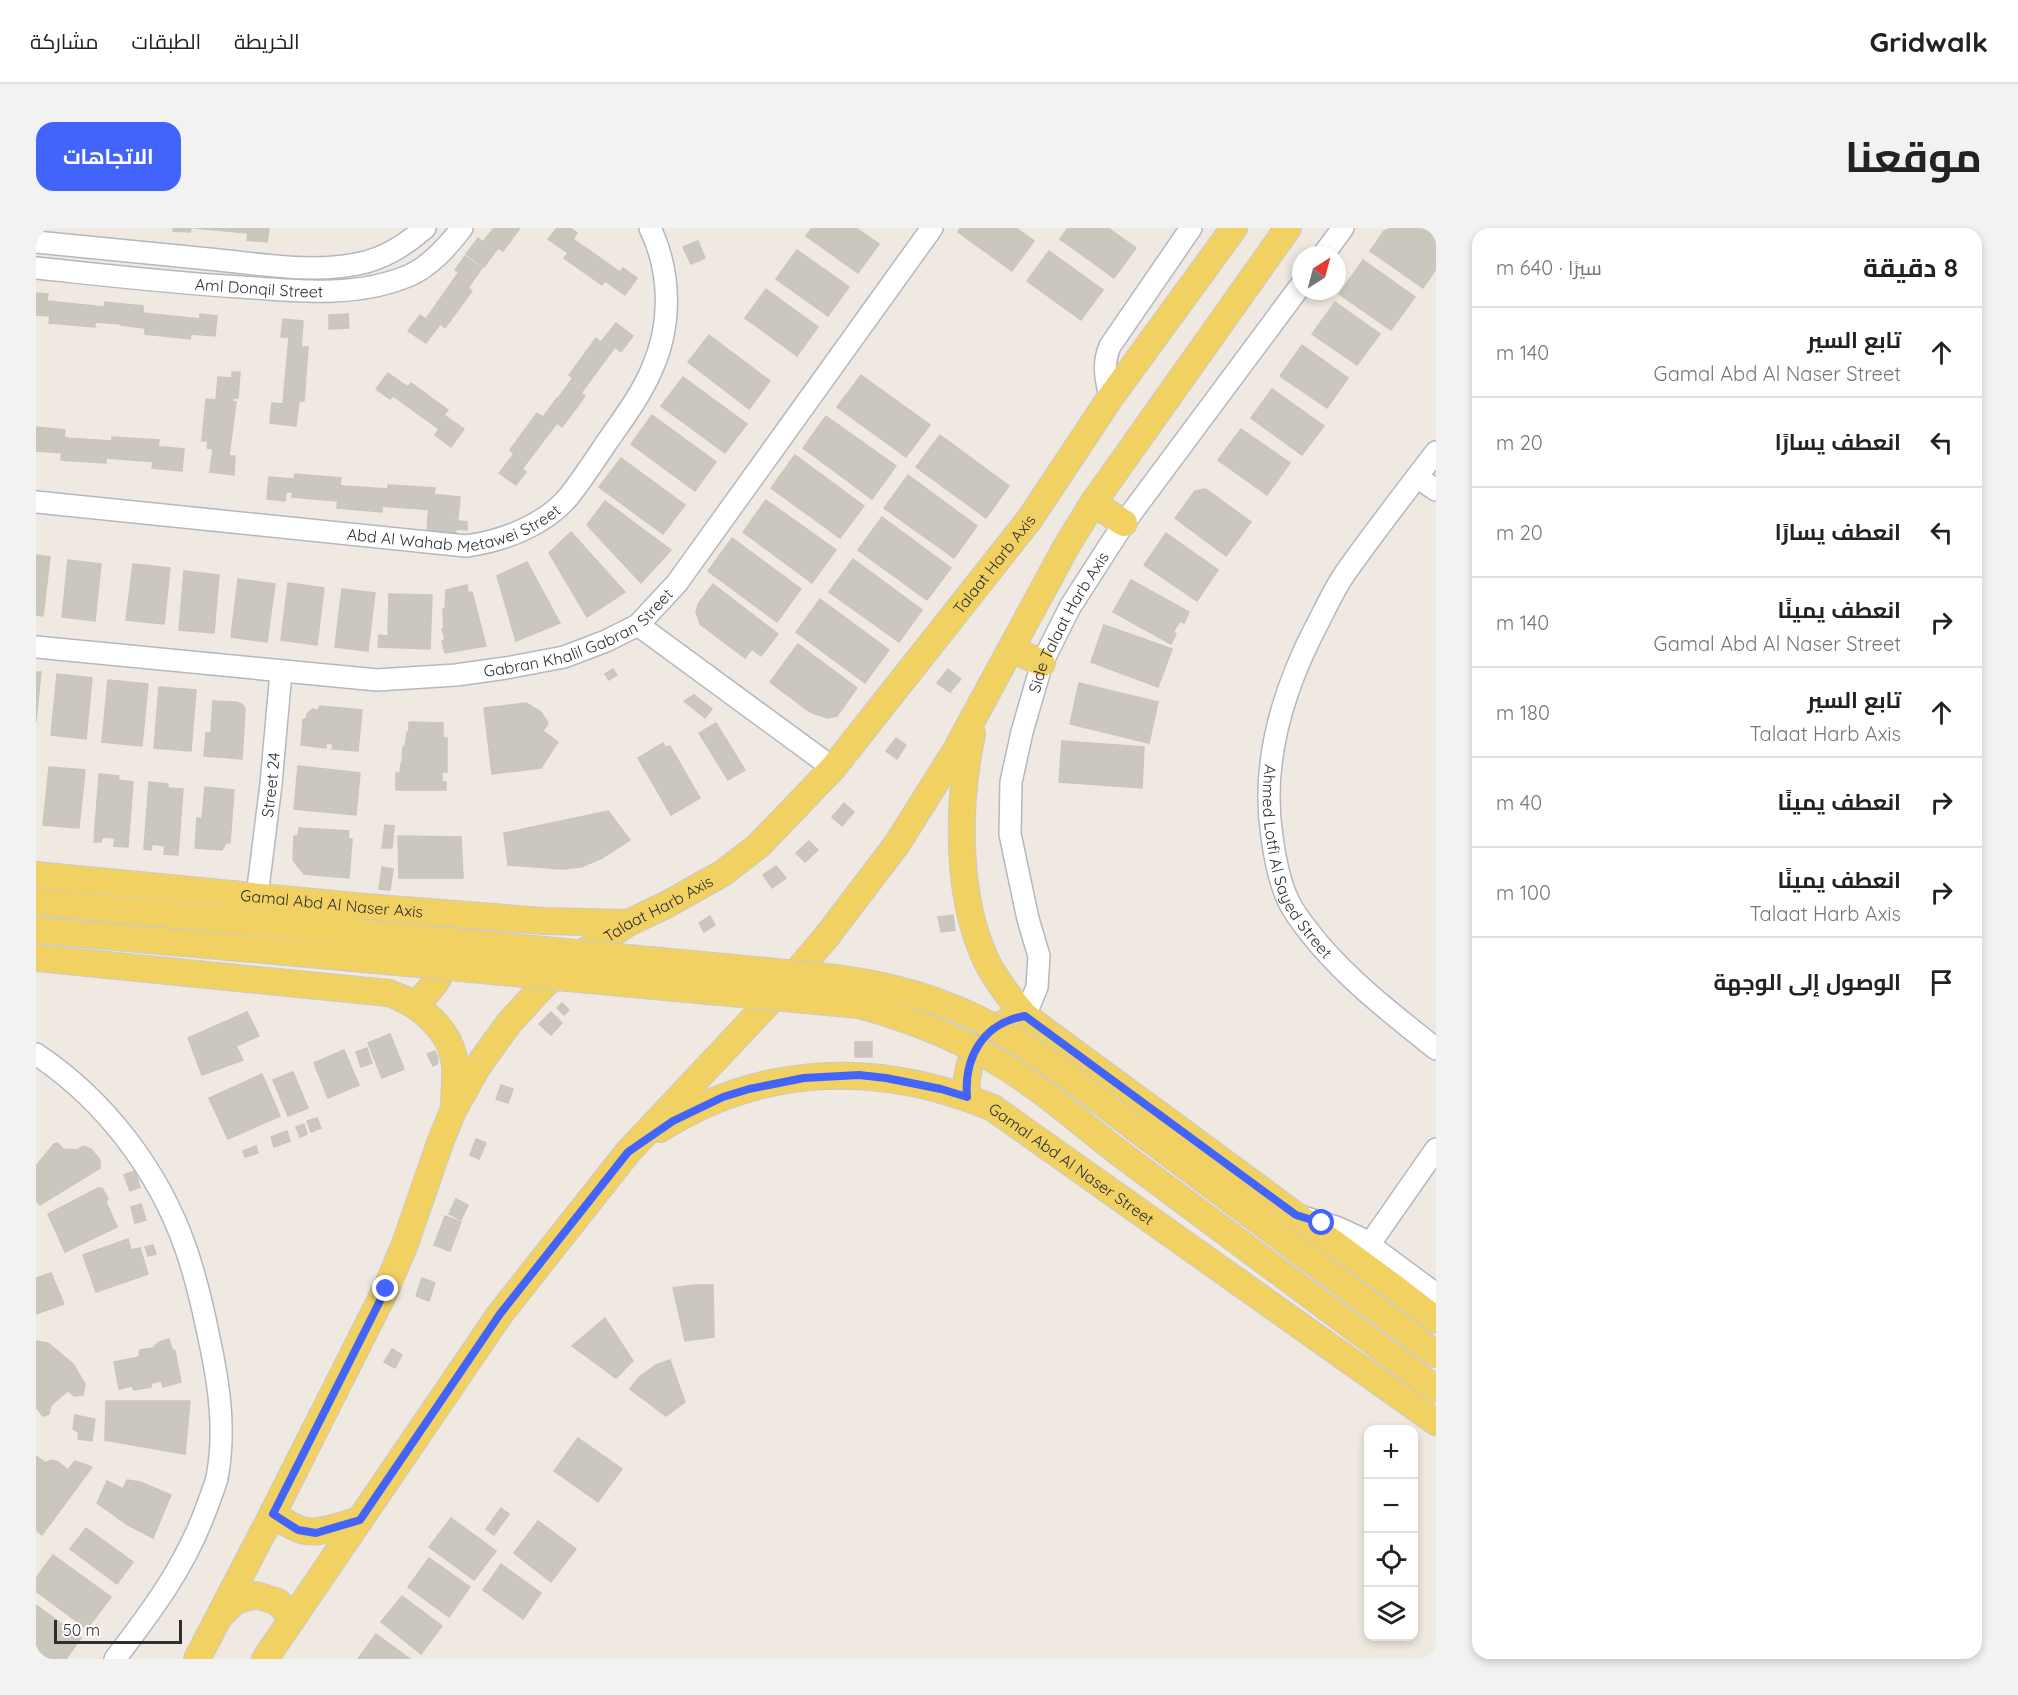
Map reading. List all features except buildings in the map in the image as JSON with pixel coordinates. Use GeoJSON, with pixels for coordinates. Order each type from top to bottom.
{"type":"FeatureCollection","features":[{"type":"Feature","properties":{"kind":"main road","name":"Talaat Harb Axis"},"geometry":{"type":"LineString","coordinates":[[197,1659],[386,1289],[405,1244],[453,1112],[478,1066],[509,1023],[537,993],[584,952],[628,923],[723,873],[758,846],[833,768],[1029,520],[1110,398],[1234,228]]}},
{"type":"Feature","properties":{"kind":"main road"},"geometry":{"type":"LineString","coordinates":[[265,1659],[500,1314],[628,1152],[788,982],[834,928],[878,870],[927,798],[983,702],[1092,502],[1288,228]]}},
{"type":"Feature","properties":{"kind":"main road"},"geometry":{"type":"LineString","coordinates":[[1092,502],[1124,523]]}},
{"type":"Feature","properties":{"kind":"main road"},"geometry":{"type":"LineString","coordinates":[[1011,649],[1042,663]]}},
{"type":"Feature","properties":{"kind":"main road"},"geometry":{"type":"LineString","coordinates":[[983,702],[974,728],[964,783],[962,840],[969,900],[981,948],[1000,984],[1025,1016],[1436,1320]]}},
{"type":"Feature","properties":{"kind":"main road","name":"Gamal Abd Al Naser Axis"},"geometry":{"type":"LineString","coordinates":[[36,875],[437,913],[544,921],[628,923]]}},
{"type":"Feature","properties":{"kind":"main road"},"geometry":{"type":"LineString","coordinates":[[36,902],[850,979],[881,985],[942,1003],[997,1029],[1045,1060],[1436,1354]]}},
{"type":"Feature","properties":{"kind":"main road"},"geometry":{"type":"LineString","coordinates":[[414,1004],[433,987],[445,963],[446,937],[437,913]]}},
{"type":"Feature","properties":{"kind":"main road"},"geometry":{"type":"LineString","coordinates":[[36,930],[859,1005],[931,1028],[990,1057],[1029,1083],[1436,1389]]}},
{"type":"Feature","properties":{"kind":"main road"},"geometry":{"type":"LineString","coordinates":[[36,958],[376,990],[402,997],[414,1004],[435,1023],[451,1050],[455,1065],[453,1112]]}},
{"type":"Feature","properties":{"kind":"main road"},"geometry":{"type":"LineString","coordinates":[[967,1097],[967,1071],[976,1048],[994,1029],[1005,1022],[1025,1016]]}},
{"type":"Feature","properties":{"kind":"main road","name":"Gamal Abd Al Naser Street"},"geometry":{"type":"LineString","coordinates":[[628,1152],[673,1121],[698,1108],[749,1089],[786,1080],[831,1076],[877,1077],[914,1082],[967,1097],[993,1108],[1436,1422]]}},
{"type":"Feature","properties":{"kind":"main road"},"geometry":{"type":"LineString","coordinates":[[273,1514],[298,1530],[316,1533],[360,1520]]}},
{"type":"Feature","properties":{"kind":"main road"},"geometry":{"type":"LineString","coordinates":[[219,1617],[235,1601],[256,1595],[278,1602],[292,1619]]}},
{"type":"Feature","properties":{"kind":"street","name":"Aml Donqil Street"},"geometry":{"type":"LineString","coordinates":[[36,242],[271,266],[339,267],[367,262],[387,254],[414,238],[425,228]]}},
{"type":"Feature","properties":{"kind":"street","name":"Aml Donqil Street"},"geometry":{"type":"LineString","coordinates":[[36,268],[189,284],[267,289],[360,290],[410,276],[433,260],[450,244],[462,228]]}},
{"type":"Feature","properties":{"kind":"street","name":"Abd Al Wahab Metawei Street"},"geometry":{"type":"LineString","coordinates":[[36,502],[466,546],[500,540],[514,534],[551,512],[569,496],[624,417],[652,370],[661,345],[667,301],[666,273],[658,244],[650,228]]}},
{"type":"Feature","properties":{"kind":"street","name":"Gabran Khalil Gabran Street"},"geometry":{"type":"LineString","coordinates":[[36,647],[377,680],[456,675],[506,668],[564,657],[606,641],[638,625],[677,583],[932,228]]}},
{"type":"Feature","properties":{"kind":"street"},"geometry":{"type":"LineString","coordinates":[[1110,398],[1104,372],[1105,358],[1110,346],[1191,228]]}},
{"type":"Feature","properties":{"kind":"street"},"geometry":{"type":"LineString","coordinates":[[1330,246],[1343,228]]}},
{"type":"Feature","properties":{"kind":"street","name":"Side Talaat Harb Axis"},"geometry":{"type":"LineString","coordinates":[[1025,1016],[1037,987],[1039,956],[1028,919],[1010,834],[1011,782],[1022,732],[1042,663],[1070,608],[1124,523],[1292,297]]}},
{"type":"Feature","properties":{"kind":"street","name":"Ahmed Lotfi Al Sayed Street"},"geometry":{"type":"LineString","coordinates":[[1436,452],[1345,573],[1293,672],[1270,756],[1269,818],[1279,876],[1289,902],[1302,923],[1359,987],[1436,1049]]}},
{"type":"Feature","properties":{"kind":"street"},"geometry":{"type":"LineString","coordinates":[[1417,477],[1436,490]]}},
{"type":"Feature","properties":{"kind":"street"},"geometry":{"type":"LineString","coordinates":[[638,625],[833,768]]}},
{"type":"Feature","properties":{"kind":"street","name":"Street 24"},"geometry":{"type":"LineString","coordinates":[[257,896],[271,784],[281,672]]}},
{"type":"Feature","properties":{"kind":"street"},"geometry":{"type":"LineString","coordinates":[[36,1054],[69,1078],[104,1112],[135,1150],[167,1204],[186,1249],[200,1298],[219,1384],[221,1433],[216,1478],[208,1505],[193,1543],[171,1582],[115,1659]]}},
{"type":"Feature","properties":{"kind":"street"},"geometry":{"type":"LineString","coordinates":[[1369,1245],[1436,1149]]}},
{"type":"Feature","properties":{"kind":"street"},"geometry":{"type":"LineString","coordinates":[[1296,1215],[1342,1229],[1369,1245],[1436,1294]]}},
{"type":"Feature","properties":{"kind":"route"},"geometry":{"type":"LineString","coordinates":[[386,1289],[273,1514],[298,1530],[316,1533],[360,1520],[500,1314],[628,1152],[673,1121],[723,1097],[749,1089],[804,1078],[859,1075],[914,1082],[967,1097],[967,1071],[976,1048],[994,1029],[1005,1022],[1025,1016],[1296,1215],[1322,1223]]}}]}
